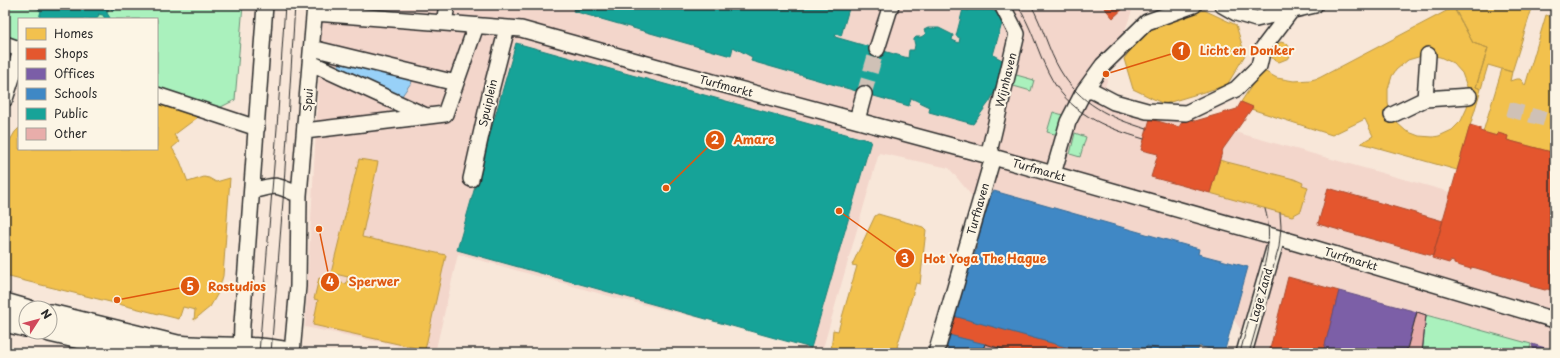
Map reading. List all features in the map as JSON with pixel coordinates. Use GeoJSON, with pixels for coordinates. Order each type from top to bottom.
{"type":"FeatureCollection","features":[{"type":"Feature","properties":{"kind":"street"},"geometry":{"type":"LineString","coordinates":[[241,351],[265,5]]}},
{"type":"Feature","properties":{"kind":"street"},"geometry":{"type":"LineString","coordinates":[[444,23],[447,5]]}},
{"type":"Feature","properties":{"kind":"street"},"geometry":{"type":"LineString","coordinates":[[877,49],[891,5]]}},
{"type":"Feature","properties":{"kind":"street","name":"Wijnhaven"},"geometry":{"type":"LineString","coordinates":[[993,157],[990,148],[1017,34],[1002,5]]}},
{"type":"Feature","properties":{"kind":"street"},"geometry":{"type":"LineString","coordinates":[[1054,174],[1068,122],[1084,91],[1103,65],[1147,22],[1194,5]]}},
{"type":"Feature","properties":{"kind":"street"},"geometry":{"type":"LineString","coordinates":[[1222,5],[1236,13],[1256,19],[1315,5]]}},
{"type":"Feature","properties":{"kind":"street"},"geometry":{"type":"LineString","coordinates":[[315,9],[514,29]]}},
{"type":"Feature","properties":{"kind":"street","name":"Spui"},"geometry":{"type":"LineString","coordinates":[[292,353],[298,286],[299,194],[315,9]]}},
{"type":"Feature","properties":{"kind":"street"},"geometry":{"type":"LineString","coordinates":[[1084,91],[1093,90],[1114,102],[1147,111],[1186,112],[1236,89],[1259,66],[1263,48],[1291,11]]}},
{"type":"Feature","properties":{"kind":"street"},"geometry":{"type":"LineString","coordinates":[[305,131],[445,114],[476,26]]}},
{"type":"Feature","properties":{"kind":"street","name":"Turfmarkt"},"geometry":{"type":"LineString","coordinates":[[514,29],[1054,174],[1555,320]]}},
{"type":"Feature","properties":{"kind":"street","name":"Spuiplein"},"geometry":{"type":"LineString","coordinates":[[471,179],[491,90],[514,29]]}},
{"type":"Feature","properties":{"kind":"street"},"geometry":{"type":"LineString","coordinates":[[5,44],[18,49]]}},
{"type":"Feature","properties":{"kind":"street"},"geometry":{"type":"LineString","coordinates":[[312,48],[456,83]]}},
{"type":"Feature","properties":{"kind":"street"},"geometry":{"type":"LineString","coordinates":[[1424,99],[1428,55]]}},
{"type":"Feature","properties":{"kind":"street"},"geometry":{"type":"LineString","coordinates":[[5,99],[18,61]]}},
{"type":"Feature","properties":{"kind":"street"},"geometry":{"type":"LineString","coordinates":[[311,64],[427,116]]}},
{"type":"Feature","properties":{"kind":"street"},"geometry":{"type":"LineString","coordinates":[[857,120],[864,94]]}},
{"type":"Feature","properties":{"kind":"street"},"geometry":{"type":"LineString","coordinates":[[158,95],[257,128]]}},
{"type":"Feature","properties":{"kind":"street"},"geometry":{"type":"LineString","coordinates":[[1392,115],[1424,99],[1469,96]]}},
{"type":"Feature","properties":{"kind":"street","name":"Turfhaven"},"geometry":{"type":"LineString","coordinates":[[936,353],[993,157]]}},
{"type":"Feature","properties":{"kind":"street"},"geometry":{"type":"LineString","coordinates":[[252,191],[272,185],[299,194]]}},
{"type":"Feature","properties":{"kind":"street","name":"Lage Zand"},"geometry":{"type":"LineString","coordinates":[[1244,353],[1277,238]]}},
{"type":"Feature","properties":{"kind":"street"},"geometry":{"type":"LineString","coordinates":[[5,304],[18,308]]}},
{"type":"Feature","properties":{"kind":"street"},"geometry":{"type":"LineString","coordinates":[[58,317],[177,346],[198,348],[212,347],[241,351],[265,349],[288,353]]}},
{"type":"Feature","properties":{"kind":"street"},"geometry":{"type":"LineString","coordinates":[[5,321],[18,324]]}},
{"type":"Feature","properties":{"kind":"street"},"geometry":{"type":"LineString","coordinates":[[58,334],[89,347],[144,353]]}},
{"type":"Feature","properties":{"kind":"shaded area"},"geometry":{"type":"Polygon","coordinates":[[[323,5],[1134,5],[1102,95],[1493,204],[1555,223],[1555,351],[1417,312],[1405,353],[1257,353],[1227,310],[988,216],[949,168],[879,153],[823,348],[616,298],[458,254],[435,353],[305,327],[323,5]]]}},
{"type":"Feature","properties":{"kind":"green space"},"geometry":{"type":"Polygon","coordinates":[[[5,5],[243,5],[235,100],[219,108],[158,87],[158,18],[18,18],[18,41],[5,36],[5,5]]]}},
{"type":"Feature","properties":{"kind":"green space"},"geometry":{"type":"Polygon","coordinates":[[[1013,74],[1034,80],[1031,91],[1010,85],[1013,74]]]}},
{"type":"Feature","properties":{"kind":"green space"},"geometry":{"type":"Polygon","coordinates":[[[1053,112],[1063,115],[1058,135],[1047,132],[1053,112]]]}},
{"type":"Feature","properties":{"kind":"green space"},"geometry":{"type":"Polygon","coordinates":[[[1075,133],[1086,137],[1080,157],[1070,154],[1075,133]]]}},
{"type":"Feature","properties":{"kind":"green space"},"geometry":{"type":"Polygon","coordinates":[[[1426,315],[1531,344],[1529,353],[1422,353],[1426,315]]]}},
{"type":"Feature","properties":{"kind":"water"},"geometry":{"type":"Polygon","coordinates":[[[339,62],[413,80],[401,97],[339,70],[339,62]]]}},
{"type":"Feature","properties":{"kind":"building: Homes"},"geometry":{"type":"Polygon","coordinates":[[[1452,5],[1533,5],[1512,72],[1488,65],[1481,89],[1476,87],[1488,48],[1473,43],[1452,5]]]}},
{"type":"Feature","properties":{"kind":"building: Homes"},"geometry":{"type":"Polygon","coordinates":[[[1454,7],[1473,43],[1488,48],[1476,87],[1481,89],[1457,170],[1361,143],[1373,136],[1365,119],[1332,135],[1251,109],[1253,107],[1241,102],[1262,70],[1277,78],[1294,81],[1319,78],[1454,7]],[[1425,55],[1408,60],[1396,70],[1392,76],[1388,89],[1389,109],[1396,122],[1406,131],[1419,136],[1439,136],[1452,130],[1461,121],[1467,108],[1469,92],[1462,73],[1453,63],[1440,57],[1425,55]]]}},
{"type":"Feature","properties":{"kind":"building: Homes"},"geometry":{"type":"Polygon","coordinates":[[[1204,10],[1236,25],[1245,55],[1227,85],[1164,104],[1133,89],[1124,59],[1145,29],[1204,10]]]}},
{"type":"Feature","properties":{"kind":"building: Homes"},"geometry":{"type":"Polygon","coordinates":[[[1546,15],[1555,18],[1555,153],[1507,140],[1508,136],[1498,133],[1497,136],[1483,132],[1502,69],[1512,72],[1510,81],[1520,79],[1525,86],[1546,15]]]}},
{"type":"Feature","properties":{"kind":"building: Homes"},"geometry":{"type":"Polygon","coordinates":[[[1281,42],[1287,44],[1291,49],[1291,52],[1289,58],[1279,62],[1272,58],[1271,52],[1274,46],[1281,42]]]}},
{"type":"Feature","properties":{"kind":"building: Homes"},"geometry":{"type":"Polygon","coordinates":[[[158,104],[198,117],[174,135],[179,142],[172,148],[180,161],[188,182],[204,177],[216,182],[230,178],[223,276],[218,293],[210,307],[194,320],[195,310],[183,307],[179,319],[5,276],[5,155],[9,142],[18,129],[18,150],[158,150],[158,104]]]}},
{"type":"Feature","properties":{"kind":"building: Homes"},"geometry":{"type":"Polygon","coordinates":[[[359,159],[378,162],[362,237],[446,255],[425,350],[313,325],[318,300],[314,299],[319,278],[346,284],[347,281],[348,277],[331,273],[359,159]]]}},
{"type":"Feature","properties":{"kind":"building: Homes"},"geometry":{"type":"Polygon","coordinates":[[[1219,160],[1294,179],[1303,183],[1302,185],[1308,187],[1301,211],[1292,216],[1210,193],[1219,160]]]}},
{"type":"Feature","properties":{"kind":"building: Homes"},"geometry":{"type":"Polygon","coordinates":[[[878,214],[923,227],[926,230],[920,284],[916,283],[897,347],[902,349],[900,353],[831,353],[833,330],[838,331],[857,266],[852,265],[875,216],[878,214]]]}},
{"type":"Feature","properties":{"kind":"building: Shops"},"geometry":{"type":"Polygon","coordinates":[[[1102,5],[1127,5],[1113,18],[1102,5]]]}},
{"type":"Feature","properties":{"kind":"building: Shops"},"geometry":{"type":"Polygon","coordinates":[[[1241,102],[1253,107],[1223,149],[1210,193],[1151,177],[1158,154],[1141,150],[1150,119],[1179,127],[1182,122],[1190,119],[1195,121],[1237,109],[1241,102]]]}},
{"type":"Feature","properties":{"kind":"building: Shops"},"geometry":{"type":"Polygon","coordinates":[[[1470,125],[1480,128],[1480,131],[1483,132],[1497,136],[1498,133],[1508,136],[1507,140],[1555,153],[1555,293],[1551,292],[1551,290],[1530,286],[1530,284],[1476,268],[1471,267],[1471,269],[1454,264],[1454,262],[1450,261],[1449,263],[1432,258],[1470,125]]]}},
{"type":"Feature","properties":{"kind":"building: Shops"},"geometry":{"type":"Polygon","coordinates":[[[1328,188],[1443,221],[1433,256],[1318,224],[1328,188]]]}},
{"type":"Feature","properties":{"kind":"building: Shops"},"geometry":{"type":"Polygon","coordinates":[[[1288,277],[1339,291],[1323,353],[1269,353],[1288,277]]]}},
{"type":"Feature","properties":{"kind":"building: Shops"},"geometry":{"type":"Polygon","coordinates":[[[954,316],[1088,353],[1016,353],[949,335],[954,316]]]}},
{"type":"Feature","properties":{"kind":"building: Offices"},"geometry":{"type":"Polygon","coordinates":[[[1339,291],[1417,312],[1406,353],[1323,353],[1339,291]]]}},
{"type":"Feature","properties":{"kind":"building: Offices"},"geometry":{"type":"Polygon","coordinates":[[[1417,312],[1426,315],[1422,353],[1406,353],[1417,312]]]}},
{"type":"Feature","properties":{"kind":"building: Offices"},"geometry":{"type":"Polygon","coordinates":[[[1532,344],[1555,351],[1555,353],[1532,353],[1534,352],[1532,344]]]}},
{"type":"Feature","properties":{"kind":"building: Schools"},"geometry":{"type":"Polygon","coordinates":[[[994,191],[1199,249],[1198,254],[1248,267],[1224,353],[1199,346],[1197,353],[1171,353],[1147,346],[1145,353],[1088,353],[954,316],[970,259],[973,260],[978,243],[975,242],[991,192],[994,191]]]}},
{"type":"Feature","properties":{"kind":"building: Schools"},"geometry":{"type":"Polygon","coordinates":[[[949,335],[985,344],[982,353],[947,353],[949,348],[945,348],[949,335]]]}},
{"type":"Feature","properties":{"kind":"building: Schools"},"geometry":{"type":"Polygon","coordinates":[[[1147,346],[1171,353],[1145,353],[1147,346]]]}},
{"type":"Feature","properties":{"kind":"building: Public"},"geometry":{"type":"Polygon","coordinates":[[[26,5],[120,5],[113,10],[109,8],[107,13],[110,18],[104,18],[103,15],[98,14],[99,15],[97,18],[39,18],[41,11],[26,5]]]}},
{"type":"Feature","properties":{"kind":"building: Public"},"geometry":{"type":"Polygon","coordinates":[[[567,5],[850,5],[841,36],[836,34],[835,37],[908,58],[909,50],[914,50],[914,39],[926,34],[924,30],[928,28],[939,28],[953,35],[952,40],[959,43],[960,38],[956,36],[963,9],[968,11],[970,5],[975,5],[984,10],[985,7],[1004,16],[993,55],[1008,63],[990,101],[973,124],[929,112],[930,107],[911,98],[909,106],[751,61],[752,57],[733,47],[731,56],[573,11],[574,7],[567,5]]]}},
{"type":"Feature","properties":{"kind":"building: Public"},"geometry":{"type":"Polygon","coordinates":[[[516,43],[871,141],[811,348],[457,250],[516,43]]]}},
{"type":"Feature","properties":{"kind":"building: Other"},"geometry":{"type":"Polygon","coordinates":[[[1417,312],[1426,315],[1422,353],[1406,353],[1417,312]]]}},
{"type":"Feature","properties":{"kind":"building: Other"},"geometry":{"type":"Polygon","coordinates":[[[985,344],[1016,353],[982,353],[985,344]]]}},
{"type":"Feature","properties":{"kind":"tunnel"},"geometry":{"type":"LineString","coordinates":[[864,94],[877,49]]}},
{"type":"Feature","properties":{"kind":"tunnel"},"geometry":{"type":"LineString","coordinates":[[1508,109],[1555,122]]}},
{"type":"Feature","properties":{"kind":"tram line"},"geometry":{"type":"LineString","coordinates":[[259,353],[285,5]]}},
{"type":"Feature","properties":{"kind":"tram line"},"geometry":{"type":"LineString","coordinates":[[271,353],[283,201],[295,5]]}},
{"type":"Feature","properties":{"kind":"tram line"},"geometry":{"type":"LineString","coordinates":[[1017,5],[1030,29],[1048,72],[1056,86],[1066,98],[1076,108],[1101,123],[1144,139]]}},
{"type":"Feature","properties":{"kind":"tram line"},"geometry":{"type":"LineString","coordinates":[[1031,5],[1060,70],[1077,92],[1087,101],[1108,114],[1133,125],[1147,129]]}},
{"type":"Feature","properties":{"kind":"tram line"},"geometry":{"type":"LineString","coordinates":[[1240,353],[1267,253],[1269,231],[1265,209]]}},
{"type":"Feature","properties":{"kind":"tram line"},"geometry":{"type":"LineString","coordinates":[[1249,353],[1279,247],[1281,227],[1280,213]]}},
{"type":"Feature","properties":{"kind":"place","name":"Licht en Donker"},"geometry":{"type":"Point","coordinates":[1106,74]}},
{"type":"Feature","properties":{"kind":"place","name":"Amare"},"geometry":{"type":"Point","coordinates":[666,188]}},
{"type":"Feature","properties":{"kind":"place","name":"Hot Yoga The Hague"},"geometry":{"type":"Point","coordinates":[839,211]}},
{"type":"Feature","properties":{"kind":"place","name":"Sperwer"},"geometry":{"type":"Point","coordinates":[319,229]}},
{"type":"Feature","properties":{"kind":"place","name":"Rostudios"},"geometry":{"type":"Point","coordinates":[117,300]}}]}
